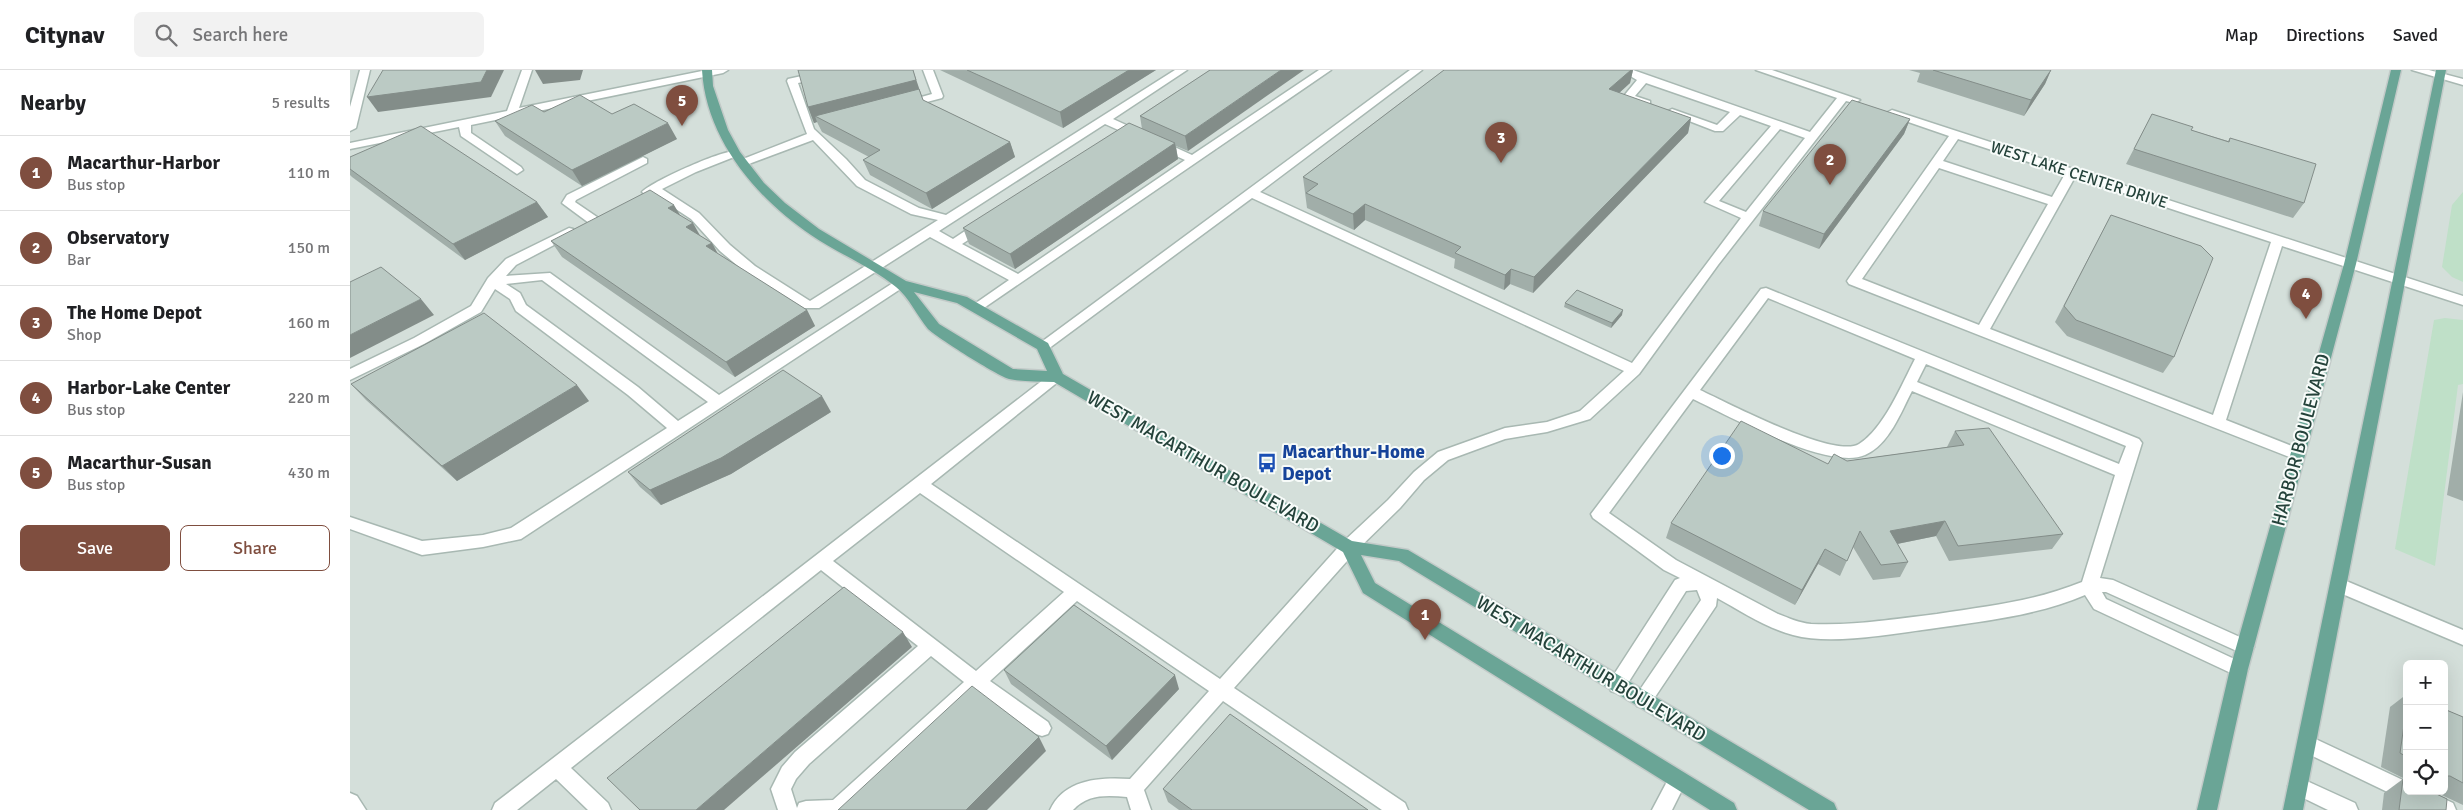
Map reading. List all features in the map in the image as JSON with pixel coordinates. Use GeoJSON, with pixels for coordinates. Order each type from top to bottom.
{"type":"FeatureCollection","features":[{"type":"Feature","properties":{"kind":"main road","name":"HARBOR BOULEVARD"},"geometry":{"type":"LineString","coordinates":[[2207,810],[2239,669],[2350,264],[2396,70]]}},
{"type":"Feature","properties":{"kind":"main road","name":"WEST MACARTHUR BOULEVARD"},"geometry":{"type":"LineString","coordinates":[[707,71],[714,109],[722,130],[739,158],[760,186],[781,206],[815,232],[901,284],[962,300],[1043,346]]}},
{"type":"Feature","properties":{"kind":"main road"},"geometry":{"type":"LineString","coordinates":[[2294,810],[2339,585],[2396,279],[2440,73]]}},
{"type":"Feature","properties":{"kind":"main road","name":"WEST MACARTHUR BOULEVARD"},"geometry":{"type":"LineString","coordinates":[[901,284],[934,326],[1010,374],[1057,377],[1349,547],[1402,555],[1827,810]]}},
{"type":"Feature","properties":{"kind":"main road"},"geometry":{"type":"LineString","coordinates":[[1043,346],[1057,377]]}},
{"type":"Feature","properties":{"kind":"main road"},"geometry":{"type":"LineString","coordinates":[[1349,547],[1369,588],[1727,810]]}},
{"type":"Feature","properties":{"kind":"street"},"geometry":{"type":"LineString","coordinates":[[350,128],[365,70]]}},
{"type":"Feature","properties":{"kind":"street"},"geometry":{"type":"LineString","coordinates":[[512,113],[528,70]]}},
{"type":"Feature","properties":{"kind":"street"},"geometry":{"type":"LineString","coordinates":[[350,146],[707,71],[723,70]]}},
{"type":"Feature","properties":{"kind":"street"},"geometry":{"type":"LineString","coordinates":[[844,70],[792,81],[812,132],[861,183],[915,211],[947,219]]}},
{"type":"Feature","properties":{"kind":"street"},"geometry":{"type":"LineString","coordinates":[[890,108],[938,96],[928,70]]}},
{"type":"Feature","properties":{"kind":"street"},"geometry":{"type":"LineString","coordinates":[[653,189],[695,216],[725,248],[750,269],[807,305],[814,305],[1182,70]]}},
{"type":"Feature","properties":{"kind":"street"},"geometry":{"type":"LineString","coordinates":[[978,308],[1326,70]]}},
{"type":"Feature","properties":{"kind":"street"},"geometry":{"type":"LineString","coordinates":[[1043,346],[1417,70]]}},
{"type":"Feature","properties":{"kind":"street"},"geometry":{"type":"LineString","coordinates":[[1625,70],[1643,79],[1813,137]]}},
{"type":"Feature","properties":{"kind":"street"},"geometry":{"type":"LineString","coordinates":[[1761,70],[1778,72],[1863,104]]}},
{"type":"Feature","properties":{"kind":"street"},"geometry":{"type":"LineString","coordinates":[[2417,70],[2440,73],[2463,82]]}},
{"type":"Feature","properties":{"kind":"street"},"geometry":{"type":"LineString","coordinates":[[1643,79],[1628,96],[1719,129],[1738,111]]}},
{"type":"Feature","properties":{"kind":"street"},"geometry":{"type":"LineString","coordinates":[[1134,788],[1349,547],[1394,504],[1419,476],[1443,456],[1473,444],[1505,434],[1547,427],[1585,415],[1634,370],[1712,262],[1844,98]]}},
{"type":"Feature","properties":{"kind":"street","name":"WEST LAKE CENTER DRIVE"},"geometry":{"type":"LineString","coordinates":[[1882,110],[2463,301]]}},
{"type":"Feature","properties":{"kind":"street"},"geometry":{"type":"LineString","coordinates":[[1104,119],[1126,132],[1193,160]]}},
{"type":"Feature","properties":{"kind":"street"},"geometry":{"type":"LineString","coordinates":[[1126,132],[1146,121]]}},
{"type":"Feature","properties":{"kind":"street"},"geometry":{"type":"LineString","coordinates":[[465,123],[465,134],[517,170]]}},
{"type":"Feature","properties":{"kind":"street"},"geometry":{"type":"LineString","coordinates":[[1749,217],[1711,202],[1778,125]]}},
{"type":"Feature","properties":{"kind":"street"},"geometry":{"type":"LineString","coordinates":[[636,198],[696,167],[739,158],[812,132],[822,126]]}},
{"type":"Feature","properties":{"kind":"street"},"geometry":{"type":"LineString","coordinates":[[1956,134],[1854,282],[2297,454]]}},
{"type":"Feature","properties":{"kind":"street"},"geometry":{"type":"LineString","coordinates":[[350,375],[419,341],[476,309],[493,281],[512,262],[598,218],[568,203],[570,198],[643,160]]}},
{"type":"Feature","properties":{"kind":"street"},"geometry":{"type":"LineString","coordinates":[[1936,163],[2055,202]]}},
{"type":"Feature","properties":{"kind":"street"},"geometry":{"type":"LineString","coordinates":[[1982,331],[2072,172]]}},
{"type":"Feature","properties":{"kind":"street"},"geometry":{"type":"LineString","coordinates":[[1250,192],[1634,370]]}},
{"type":"Feature","properties":{"kind":"street"},"geometry":{"type":"LineString","coordinates":[[953,244],[995,217]]}},
{"type":"Feature","properties":{"kind":"street"},"geometry":{"type":"LineString","coordinates":[[929,231],[1019,280]]}},
{"type":"Feature","properties":{"kind":"street"},"geometry":{"type":"LineString","coordinates":[[2218,424],[2278,240]]}},
{"type":"Feature","properties":{"kind":"street"},"geometry":{"type":"LineString","coordinates":[[493,281],[545,276],[719,402]]}},
{"type":"Feature","properties":{"kind":"street"},"geometry":{"type":"LineString","coordinates":[[493,281],[515,296],[521,308],[633,391],[677,428]]}},
{"type":"Feature","properties":{"kind":"street"},"geometry":{"type":"LineString","coordinates":[[350,523],[422,548],[483,541],[516,534],[901,284]]}},
{"type":"Feature","properties":{"kind":"street"},"geometry":{"type":"LineString","coordinates":[[2239,669],[2100,604],[2089,586],[2134,443],[1766,292],[1599,514],[1670,565],[1793,628],[1829,632],[1871,630],[2022,608],[2055,600],[2089,586],[2106,584],[2245,647]]}},
{"type":"Feature","properties":{"kind":"street"},"geometry":{"type":"LineString","coordinates":[[1690,392],[1802,443],[1834,453],[1859,452],[1875,440],[1923,357]]}},
{"type":"Feature","properties":{"kind":"street"},"geometry":{"type":"LineString","coordinates":[[502,810],[820,560],[1057,377]]}},
{"type":"Feature","properties":{"kind":"street"},"geometry":{"type":"LineString","coordinates":[[1909,384],[2124,472]]}},
{"type":"Feature","properties":{"kind":"street"},"geometry":{"type":"LineString","coordinates":[[919,484],[1398,810]]}},
{"type":"Feature","properties":{"kind":"street"},"geometry":{"type":"LineString","coordinates":[[820,560],[976,681],[1042,728]]}},
{"type":"Feature","properties":{"kind":"street"},"geometry":{"type":"LineString","coordinates":[[1617,685],[1681,585],[1703,583]]}},
{"type":"Feature","properties":{"kind":"street"},"geometry":{"type":"LineString","coordinates":[[1643,700],[1710,601],[1703,583]]}},
{"type":"Feature","properties":{"kind":"street"},"geometry":{"type":"LineString","coordinates":[[2339,585],[2463,638]]}},
{"type":"Feature","properties":{"kind":"street"},"geometry":{"type":"LineString","coordinates":[[806,810],[837,809],[1076,591]]}},
{"type":"Feature","properties":{"kind":"street"},"geometry":{"type":"LineString","coordinates":[[788,810],[782,789],[790,773],[802,758],[931,645]]}},
{"type":"Feature","properties":{"kind":"street"},"geometry":{"type":"LineString","coordinates":[[2307,744],[2446,810]]}},
{"type":"Feature","properties":{"kind":"street"},"geometry":{"type":"LineString","coordinates":[[557,767],[601,810]]}},
{"type":"Feature","properties":{"kind":"street"},"geometry":{"type":"LineString","coordinates":[[1662,810],[1678,780]]}},
{"type":"Feature","properties":{"kind":"street"},"geometry":{"type":"LineString","coordinates":[[1060,810],[1075,794],[1104,786],[1134,788]]}},
{"type":"Feature","properties":{"kind":"street"},"geometry":{"type":"LineString","coordinates":[[2298,786],[2348,810]]}},
{"type":"Feature","properties":{"kind":"street"},"geometry":{"type":"LineString","coordinates":[[1134,788],[1141,810]]}},
{"type":"Feature","properties":{"kind":"street"},"geometry":{"type":"LineString","coordinates":[[350,802],[356,810]]}},
{"type":"Feature","properties":{"kind":"shaded area"},"geometry":{"type":"Polygon","coordinates":[[[350,70],[2463,70],[2463,810],[350,810],[350,70]]]}},
{"type":"Feature","properties":{"kind":"green space"},"geometry":{"type":"Polygon","coordinates":[[[2463,192],[2463,282],[2452,277],[2442,267],[2452,205],[2463,192]]]}},
{"type":"Feature","properties":{"kind":"green space"},"geometry":{"type":"Polygon","coordinates":[[[2445,318],[2463,320],[2463,384],[2458,385],[2435,566],[2395,549],[2434,320],[2445,318]]]}},
{"type":"Feature","properties":{"kind":"building"},"geometry":{"type":"Polygon","coordinates":[[[383,70],[487,70],[481,82],[367,97],[383,70]]]}},
{"type":"Feature","properties":{"kind":"building"},"geometry":{"type":"Polygon","coordinates":[[[798,70],[913,70],[916,80],[808,107],[798,70]]]}},
{"type":"Feature","properties":{"kind":"building"},"geometry":{"type":"Polygon","coordinates":[[[967,70],[1129,70],[1060,112],[967,70]]]}},
{"type":"Feature","properties":{"kind":"building"},"geometry":{"type":"Polygon","coordinates":[[[1210,70],[1281,70],[1185,136],[1140,116],[1210,70]]]}},
{"type":"Feature","properties":{"kind":"building"},"geometry":{"type":"Polygon","coordinates":[[[1444,70],[1631,70],[1609,89],[1691,118],[1534,277],[1511,269],[1505,275],[1455,253],[1461,247],[1365,204],[1353,214],[1306,193],[1318,184],[1303,177],[1444,70]]]}},
{"type":"Feature","properties":{"kind":"building"},"geometry":{"type":"Polygon","coordinates":[[[1933,70],[2051,70],[2031,100],[1933,70]]]}},
{"type":"Feature","properties":{"kind":"building"},"geometry":{"type":"Polygon","coordinates":[[[919,89],[923,100],[1010,142],[926,193],[863,160],[880,150],[815,116],[919,89]]]}},
{"type":"Feature","properties":{"kind":"building"},"geometry":{"type":"Polygon","coordinates":[[[580,95],[612,114],[634,104],[668,123],[572,170],[495,121],[532,105],[544,112],[580,95]]]}},
{"type":"Feature","properties":{"kind":"building"},"geometry":{"type":"Polygon","coordinates":[[[1852,100],[1910,119],[1824,234],[1763,211],[1852,100]]]}},
{"type":"Feature","properties":{"kind":"building"},"geometry":{"type":"Polygon","coordinates":[[[2152,114],[2193,127],[2191,130],[2229,142],[2230,138],[2316,164],[2304,203],[2134,149],[2152,114]]]}},
{"type":"Feature","properties":{"kind":"building"},"geometry":{"type":"Polygon","coordinates":[[[1129,123],[1175,143],[1010,254],[963,228],[1129,123]]]}},
{"type":"Feature","properties":{"kind":"building"},"geometry":{"type":"Polygon","coordinates":[[[421,126],[537,202],[453,244],[350,169],[350,157],[421,126]]]}},
{"type":"Feature","properties":{"kind":"building"},"geometry":{"type":"Polygon","coordinates":[[[650,190],[674,205],[668,208],[693,223],[686,227],[712,243],[706,246],[807,310],[726,362],[551,241],[650,190]]]}},
{"type":"Feature","properties":{"kind":"building"},"geometry":{"type":"Polygon","coordinates":[[[2111,215],[2201,246],[2213,258],[2174,357],[2076,320],[2064,306],[2111,215]]]}},
{"type":"Feature","properties":{"kind":"building"},"geometry":{"type":"Polygon","coordinates":[[[381,267],[421,299],[350,335],[350,282],[381,267]]]}},
{"type":"Feature","properties":{"kind":"building"},"geometry":{"type":"Polygon","coordinates":[[[1577,290],[1623,310],[1612,323],[1565,303],[1577,290]]]}},
{"type":"Feature","properties":{"kind":"building"},"geometry":{"type":"Polygon","coordinates":[[[484,313],[577,385],[442,466],[351,384],[484,313]]]}},
{"type":"Feature","properties":{"kind":"building"},"geometry":{"type":"Polygon","coordinates":[[[783,370],[822,396],[721,458],[650,490],[628,472],[783,370]]]}},
{"type":"Feature","properties":{"kind":"building"},"geometry":{"type":"Polygon","coordinates":[[[1741,421],[1828,464],[1834,454],[1847,461],[1964,445],[1955,431],[1989,428],[2063,534],[1958,546],[1945,521],[1890,531],[1908,562],[1881,565],[1860,531],[1847,561],[1825,549],[1802,590],[1671,523],[1741,421]]]}},
{"type":"Feature","properties":{"kind":"building"},"geometry":{"type":"Polygon","coordinates":[[[844,587],[903,632],[696,810],[640,810],[607,778],[844,587]]]}},
{"type":"Feature","properties":{"kind":"building"},"geometry":{"type":"Polygon","coordinates":[[[1074,605],[1175,675],[1106,746],[1004,670],[1074,605]]]}},
{"type":"Feature","properties":{"kind":"building"},"geometry":{"type":"Polygon","coordinates":[[[972,686],[1039,737],[966,810],[838,810],[972,686]]]}},
{"type":"Feature","properties":{"kind":"building"},"geometry":{"type":"Polygon","coordinates":[[[2448,711],[2463,717],[2463,783],[2448,776],[2448,711]]]}},
{"type":"Feature","properties":{"kind":"building"},"geometry":{"type":"Polygon","coordinates":[[[1230,714],[1368,810],[1192,810],[1163,789],[1230,714]]]}},
{"type":"Feature","properties":{"kind":"building"},"geometry":{"type":"Polygon","coordinates":[[[2403,732],[2403,755],[2400,753],[2403,732]]]}},
{"type":"Feature","properties":{"kind":"building"},"geometry":{"type":"Polygon","coordinates":[[[2403,779],[2403,795],[2438,795],[2447,799],[2446,810],[2399,810],[2403,779]]]}},
{"type":"Feature","properties":{"kind":"place","name":"Macarthur-Susan"},"geometry":{"type":"Point","coordinates":[682,126]}},
{"type":"Feature","properties":{"kind":"place","name":"The Home Depot"},"geometry":{"type":"Point","coordinates":[1501,163]}},
{"type":"Feature","properties":{"kind":"place","name":"Observatory"},"geometry":{"type":"Point","coordinates":[1830,185]}},
{"type":"Feature","properties":{"kind":"place","name":"Harbor-Lake Center"},"geometry":{"type":"Point","coordinates":[2306,319]}},
{"type":"Feature","properties":{"kind":"place","name":"Macarthur-Home Depot"},"geometry":{"type":"Point","coordinates":[1267,463]}},
{"type":"Feature","properties":{"kind":"place","name":"Macarthur-Harbor"},"geometry":{"type":"Point","coordinates":[1425,640]}}]}
